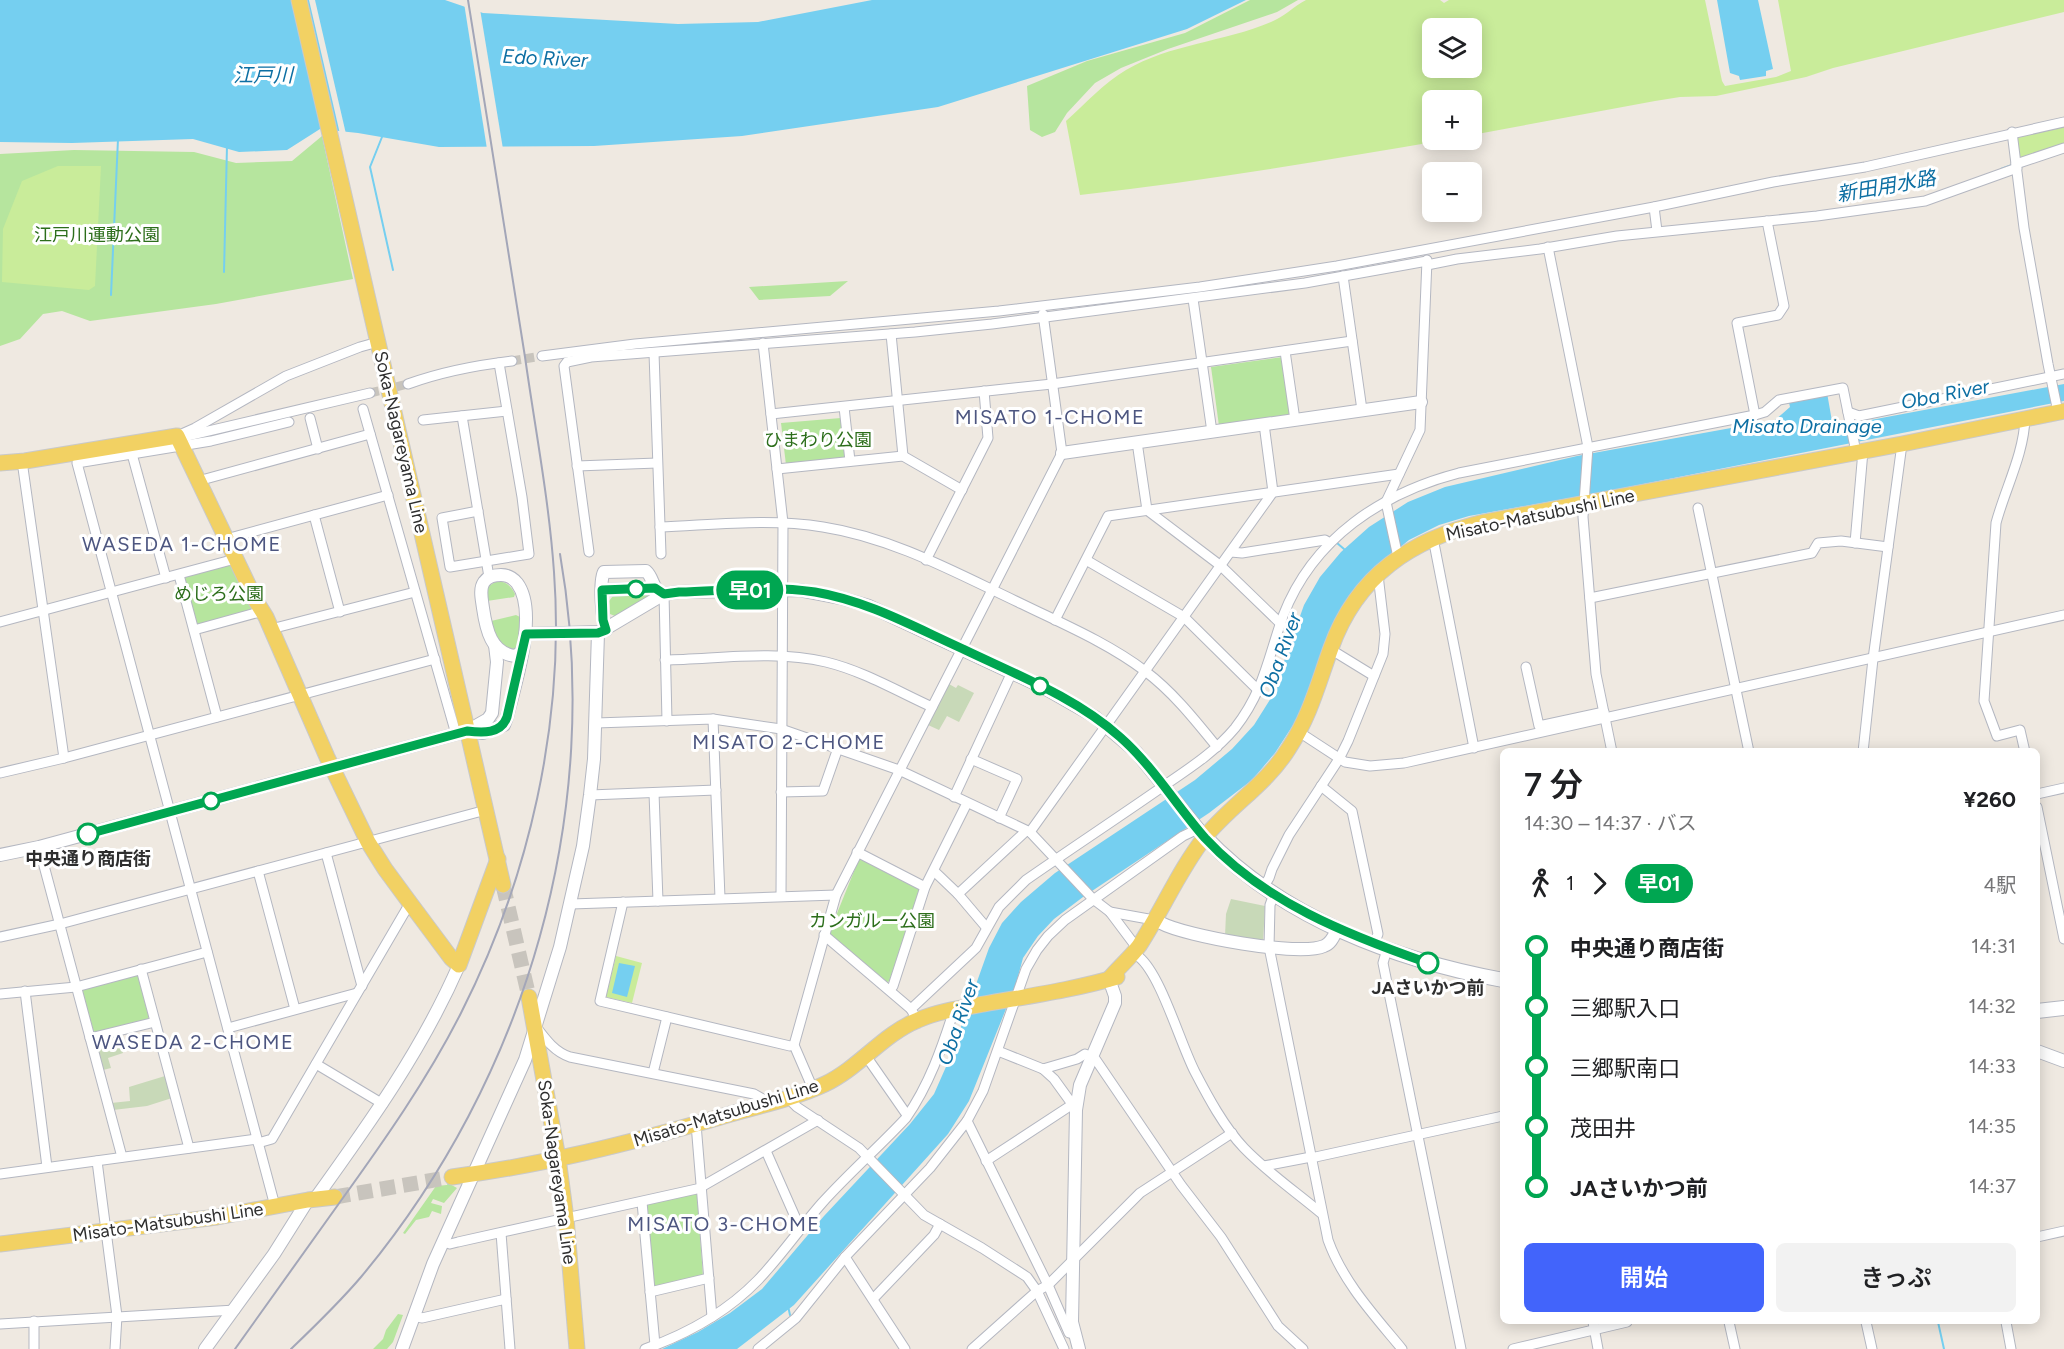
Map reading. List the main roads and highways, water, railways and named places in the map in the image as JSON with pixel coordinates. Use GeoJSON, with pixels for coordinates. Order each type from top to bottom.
{"type":"FeatureCollection","features":[{"type":"Feature","properties":{"kind":"main road","name":"Soka-Nagareyama Line"},"geometry":{"type":"LineString","coordinates":[[299,0],[377,338],[462,733],[486,810],[503,885]]}},
{"type":"Feature","properties":{"kind":"main road","name":"Misato-Matsubushi Line"},"geometry":{"type":"LineString","coordinates":[[452,1177],[615,1146],[813,1089],[839,1076],[866,1056],[914,1014],[957,1009],[1069,989],[1122,975],[1177,891],[1199,831],[1232,810],[1271,773],[1299,732],[1318,691],[1330,649],[1353,605],[1398,554],[1433,538],[1484,522],[1583,500],[1858,449],[1902,444],[2060,410]]}},
{"type":"Feature","properties":{"kind":"main road"},"geometry":{"type":"LineString","coordinates":[[0,463],[179,440],[235,559],[263,611],[368,842],[385,870],[451,958],[459,965],[498,860]]}},
{"type":"Feature","properties":{"kind":"main road"},"geometry":{"type":"LineString","coordinates":[[1199,831],[1237,868],[1268,891],[1338,928],[1381,947],[1461,972],[1500,979]]}},
{"type":"Feature","properties":{"kind":"main road","name":"Soka-Nagareyama Line"},"geometry":{"type":"LineString","coordinates":[[530,997],[558,1158],[566,1218],[577,1349]]}},
{"type":"Feature","properties":{"kind":"main road"},"geometry":{"type":"LineString","coordinates":[[2040,1011],[2064,1008]]}},
{"type":"Feature","properties":{"kind":"main road","name":"Misato-Matsubushi Line"},"geometry":{"type":"LineString","coordinates":[[0,1244],[217,1217],[311,1199],[335,1197]]}},
{"type":"Feature","properties":{"kind":"water","name":"江戸川"},"geometry":{"type":"Polygon","coordinates":[[[0,0],[445,0],[483,13],[678,24],[758,22],[872,0],[1246,0],[1187,29],[938,107],[742,136],[594,146],[439,147],[320,129],[287,150],[239,152],[193,139],[72,143],[0,142],[0,0]]]}},
{"type":"Feature","properties":{"kind":"water"},"geometry":{"type":"Polygon","coordinates":[[[1717,0],[1758,0],[1773,69],[1766,71],[1766,76],[1740,80],[1739,76],[1730,73],[1717,0]]]}},
{"type":"Feature","properties":{"kind":"water","name":"Misato Drainage"},"geometry":{"type":"Polygon","coordinates":[[[2064,384],[2064,401],[1603,492],[1469,516],[1439,525],[1409,540],[1376,567],[1329,636],[1297,719],[1275,753],[1252,780],[1209,813],[1083,897],[1054,919],[1038,936],[1023,958],[1016,984],[969,1101],[948,1134],[794,1305],[737,1349],[662,1349],[698,1332],[730,1313],[762,1289],[824,1216],[910,1124],[934,1094],[949,1060],[989,948],[1002,923],[1021,902],[1055,873],[1195,780],[1232,749],[1254,725],[1271,698],[1304,605],[1320,577],[1341,552],[1369,527],[1408,502],[1445,487],[1577,456],[1775,420],[1790,407],[1787,394],[1826,387],[1833,427],[2064,384]]]}},
{"type":"Feature","properties":{"kind":"water"},"geometry":{"type":"Polygon","coordinates":[[[619,963],[635,966],[627,997],[612,993],[619,963]]]}},
{"type":"Feature","properties":{"kind":"waterway"},"geometry":{"type":"LineString","coordinates":[[382,137],[370,167],[393,270]]}},
{"type":"Feature","properties":{"kind":"waterway"},"geometry":{"type":"LineString","coordinates":[[111,295],[118,139]]}},
{"type":"Feature","properties":{"kind":"waterway"},"geometry":{"type":"LineString","coordinates":[[224,272],[227,146]]}},
{"type":"Feature","properties":{"kind":"waterway","name":"新田用水路"},"geometry":{"type":"LineString","coordinates":[[2001,169],[2012,165]]}},
{"type":"Feature","properties":{"kind":"waterway"},"geometry":{"type":"LineString","coordinates":[[1337,543],[1344,549]]}},
{"type":"Feature","properties":{"kind":"waterway"},"geometry":{"type":"LineString","coordinates":[[788,1306],[790,1315]]}},
{"type":"Feature","properties":{"kind":"waterway"},"geometry":{"type":"LineString","coordinates":[[1938,1324],[1944,1349]]}},
{"type":"Feature","properties":{"kind":"tunnel"},"geometry":{"type":"LineString","coordinates":[[512,361],[542,356]]}},
{"type":"Feature","properties":{"kind":"tunnel"},"geometry":{"type":"LineString","coordinates":[[370,393],[408,384]]}},
{"type":"Feature","properties":{"kind":"tunnel"},"geometry":{"type":"LineString","coordinates":[[503,885],[529,997]]}},
{"type":"Feature","properties":{"kind":"tunnel"},"geometry":{"type":"LineString","coordinates":[[335,1197],[452,1177]]}},
{"type":"Feature","properties":{"kind":"railway"},"geometry":{"type":"LineString","coordinates":[[235,1349],[389,1133],[434,1062],[461,1013],[506,909],[537,798],[547,742],[554,685],[556,629],[552,545],[518,312],[468,0]]}},
{"type":"Feature","properties":{"kind":"railway"},"geometry":{"type":"LineString","coordinates":[[291,1349],[361,1277],[419,1199],[468,1116],[509,1029],[540,937],[561,843],[571,747],[571,651],[560,554]]}},
{"type":"Feature","properties":{"kind":"place","name":"中央通り商店街"},"geometry":{"type":"Point","coordinates":[88,834]}},
{"type":"Feature","properties":{"kind":"place","name":"JAさいかつ前"},"geometry":{"type":"Point","coordinates":[1428,963]}},
{"type":"Feature","properties":{"kind":"district","name":"MISATO 1-CHOME"},"geometry":{"type":"Point","coordinates":[1050,417]}},
{"type":"Feature","properties":{"kind":"district","name":"WASEDA 1-CHOME"},"geometry":{"type":"Point","coordinates":[182,544]}},
{"type":"Feature","properties":{"kind":"district","name":"MISATO 2-CHOME"},"geometry":{"type":"Point","coordinates":[789,742]}},
{"type":"Feature","properties":{"kind":"district","name":"WASEDA 2-CHOME"},"geometry":{"type":"Point","coordinates":[193,1042]}},
{"type":"Feature","properties":{"kind":"district","name":"MISATO 3-CHOME"},"geometry":{"type":"Point","coordinates":[724,1224]}},
{"type":"Feature","properties":{"kind":"water label","name":"Edo River"},"geometry":{"type":"Point","coordinates":[545,58]}},
{"type":"Feature","properties":{"kind":"water label","name":"Oba River"},"geometry":{"type":"Point","coordinates":[1945,394]}},
{"type":"Feature","properties":{"kind":"water label","name":"Oba River"},"geometry":{"type":"Point","coordinates":[1280,655]}},
{"type":"Feature","properties":{"kind":"water label","name":"Oba River"},"geometry":{"type":"Point","coordinates":[958,1022]}},
{"type":"Feature","properties":{"kind":"park label","name":"江戸川運動公園"},"geometry":{"type":"Point","coordinates":[97,235]}},
{"type":"Feature","properties":{"kind":"park label","name":"ひまわり公園"},"geometry":{"type":"Point","coordinates":[818,440]}},
{"type":"Feature","properties":{"kind":"park label","name":"めじろ公園"},"geometry":{"type":"Point","coordinates":[219,594]}},
{"type":"Feature","properties":{"kind":"park label","name":"カンガルー公園"},"geometry":{"type":"Point","coordinates":[872,921]}}]}
